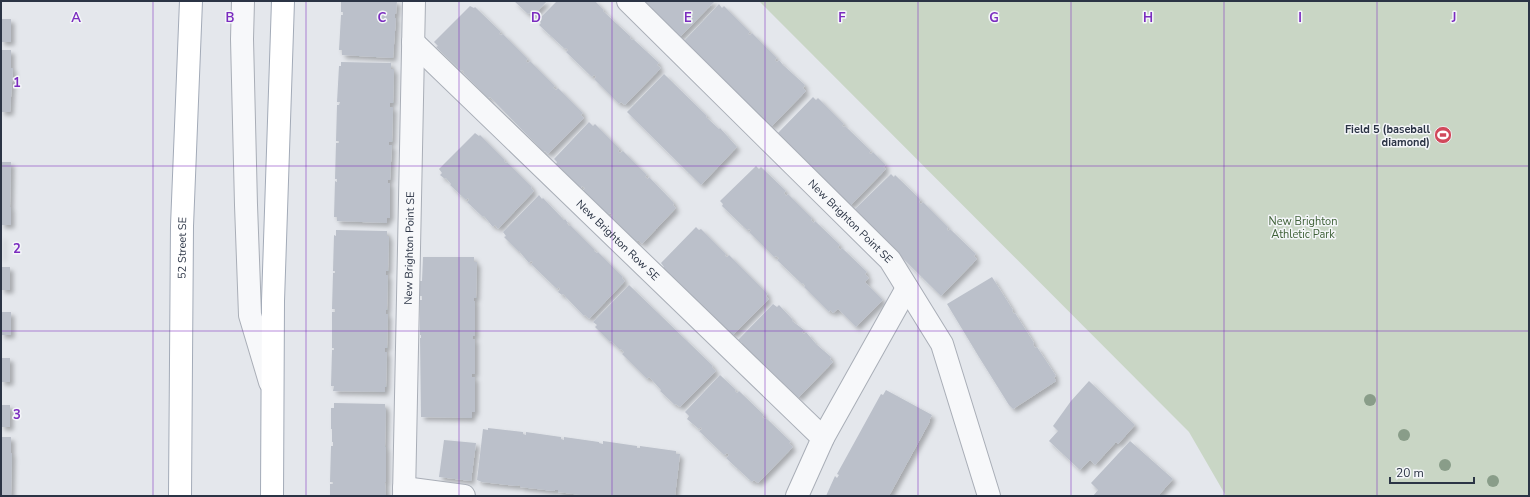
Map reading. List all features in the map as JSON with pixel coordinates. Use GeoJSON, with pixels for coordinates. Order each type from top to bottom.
{"type":"FeatureCollection","features":[{"type":"Feature","properties":{"kind":"main road","name":"52 Street SE"},"geometry":{"type":"LineString","coordinates":[[180,496],[182,226],[191,1]]}},
{"type":"Feature","properties":{"kind":"main road"},"geometry":{"type":"LineString","coordinates":[[272,496],[271,385],[283,1]]}},
{"type":"Feature","properties":{"kind":"street"},"geometry":{"type":"LineString","coordinates":[[243,1],[242,39],[245,189],[250,315],[271,385]]}},
{"type":"Feature","properties":{"kind":"street","name":"New Brighton Point SE"},"geometry":{"type":"LineString","coordinates":[[404,492],[414,1]]}},
{"type":"Feature","properties":{"kind":"street","name":"New Brighton Point SE"},"geometry":{"type":"LineString","coordinates":[[628,1],[890,260],[942,344],[989,496]]}},
{"type":"Feature","properties":{"kind":"street","name":"New Brighton Row SE"},"geometry":{"type":"LineString","coordinates":[[413,42],[823,438]]}},
{"type":"Feature","properties":{"kind":"street"},"geometry":{"type":"LineString","coordinates":[[797,496],[823,438],[907,288]]}},
{"type":"Feature","properties":{"kind":"street"},"geometry":{"type":"LineString","coordinates":[[404,492],[464,496]]}},
{"type":"Feature","properties":{"kind":"green space","name":"New Brighton Athletic Park"},"geometry":{"type":"Polygon","coordinates":[[[759,1],[1529,1],[1529,496],[1226,496],[1189,432],[759,1]]]}},
{"type":"Feature","properties":{"kind":"building"},"geometry":{"type":"Polygon","coordinates":[[[341,1],[397,1],[393,58],[342,55],[342,50],[339,50],[341,15],[343,15],[343,12],[341,12],[341,1]]]}},
{"type":"Feature","properties":{"kind":"building"},"geometry":{"type":"Polygon","coordinates":[[[514,1],[547,1],[533,16],[529,13],[528,14],[514,1]]]}},
{"type":"Feature","properties":{"kind":"building"},"geometry":{"type":"Polygon","coordinates":[[[557,1],[595,1],[604,10],[603,11],[631,37],[630,38],[632,40],[633,39],[659,63],[657,65],[661,68],[625,105],[621,102],[619,104],[594,79],[596,77],[594,75],[592,77],[566,52],[568,50],[566,48],[565,49],[539,25],[541,23],[538,20],[557,1]]]}},
{"type":"Feature","properties":{"kind":"building"},"geometry":{"type":"Polygon","coordinates":[[[641,1],[715,1],[679,38],[641,1]]]}},
{"type":"Feature","properties":{"kind":"building"},"geometry":{"type":"Polygon","coordinates":[[[719,4],[722,8],[724,6],[750,32],[748,34],[750,35],[752,33],[777,58],[775,60],[777,62],[779,60],[805,85],[803,88],[806,91],[771,127],[767,123],[765,125],[740,100],[742,98],[740,96],[738,98],[713,73],[715,71],[684,41],[719,4]]]}},
{"type":"Feature","properties":{"kind":"building"},"geometry":{"type":"Polygon","coordinates":[[[470,6],[475,7],[501,32],[499,34],[503,34],[528,59],[526,61],[528,63],[530,61],[555,86],[553,88],[556,90],[558,88],[583,113],[581,115],[584,118],[548,154],[545,151],[544,152],[490,97],[488,98],[464,74],[462,70],[461,71],[436,47],[438,46],[434,42],[470,6]]]}},
{"type":"Feature","properties":{"kind":"building"},"geometry":{"type":"Polygon","coordinates":[[[1,19],[11,19],[11,42],[1,42],[1,19]]]}},
{"type":"Feature","properties":{"kind":"building"},"geometry":{"type":"Polygon","coordinates":[[[1,50],[11,50],[11,68],[13,68],[10,112],[1,112],[1,50]]]}},
{"type":"Feature","properties":{"kind":"building"},"geometry":{"type":"Polygon","coordinates":[[[341,62],[391,63],[391,69],[394,69],[393,103],[390,103],[390,107],[393,107],[392,142],[389,142],[389,145],[392,145],[390,180],[388,180],[388,183],[390,183],[390,218],[387,218],[387,223],[337,221],[337,217],[334,217],[335,181],[337,182],[337,179],[335,179],[336,143],[339,143],[339,141],[336,141],[337,105],[339,105],[340,102],[337,102],[339,66],[341,66],[341,62]]]}},
{"type":"Feature","properties":{"kind":"building"},"geometry":{"type":"Polygon","coordinates":[[[664,74],[707,116],[706,117],[719,129],[720,128],[737,147],[701,185],[627,112],[664,74]]]}},
{"type":"Feature","properties":{"kind":"building"},"geometry":{"type":"Polygon","coordinates":[[[813,97],[816,100],[818,98],[844,124],[842,126],[845,126],[871,151],[869,153],[871,154],[873,152],[886,165],[883,167],[886,169],[850,206],[777,134],[813,97]]]}},
{"type":"Feature","properties":{"kind":"building"},"geometry":{"type":"Polygon","coordinates":[[[589,122],[593,126],[595,124],[620,149],[618,151],[620,153],[623,151],[647,175],[645,177],[648,179],[649,177],[674,203],[673,205],[676,208],[642,244],[638,240],[636,242],[610,217],[613,215],[610,213],[608,215],[583,191],[585,188],[582,186],[581,188],[556,164],[557,162],[554,159],[589,122]]]}},
{"type":"Feature","properties":{"kind":"building"},"geometry":{"type":"Polygon","coordinates":[[[475,133],[479,136],[480,135],[505,160],[504,161],[506,163],[507,162],[532,187],[531,188],[534,191],[498,229],[495,225],[493,227],[484,216],[483,217],[467,202],[469,200],[468,198],[466,200],[450,185],[451,184],[446,178],[445,179],[440,175],[442,173],[439,169],[475,133]]]}},
{"type":"Feature","properties":{"kind":"building"},"geometry":{"type":"Polygon","coordinates":[[[1,162],[11,162],[11,225],[1,225],[1,162]]]}},
{"type":"Feature","properties":{"kind":"building"},"geometry":{"type":"Polygon","coordinates":[[[756,166],[759,169],[761,167],[786,191],[784,193],[786,196],[788,194],[812,218],[811,220],[814,223],[815,221],[840,245],[838,247],[840,250],[842,248],[867,272],[865,274],[869,278],[865,282],[883,300],[856,327],[838,309],[833,313],[830,310],[829,312],[804,287],[805,286],[803,283],[802,284],[777,260],[779,258],[776,256],[774,257],[749,232],[751,230],[747,230],[722,206],[723,204],[720,201],[756,166]]]}},
{"type":"Feature","properties":{"kind":"building"},"geometry":{"type":"Polygon","coordinates":[[[891,174],[894,177],[895,175],[921,200],[919,202],[921,204],[923,202],[948,227],[948,231],[950,229],[976,254],[974,256],[977,259],[941,296],[854,210],[891,174]]]}},
{"type":"Feature","properties":{"kind":"building"},"geometry":{"type":"Polygon","coordinates":[[[539,195],[564,220],[565,219],[569,226],[570,225],[595,250],[594,251],[597,253],[598,252],[623,277],[622,278],[625,281],[589,319],[585,315],[584,316],[563,294],[562,295],[558,292],[560,289],[559,287],[557,289],[531,264],[533,262],[531,261],[529,263],[504,237],[506,236],[503,232],[539,195]]]}},
{"type":"Feature","properties":{"kind":"building"},"geometry":{"type":"Polygon","coordinates":[[[696,227],[699,230],[701,229],[726,254],[725,256],[727,257],[729,255],[768,294],[766,296],[769,299],[733,335],[730,332],[728,334],[695,299],[694,300],[689,296],[691,294],[689,292],[687,293],[678,282],[677,283],[662,269],[664,267],[661,263],[696,227]]]}},
{"type":"Feature","properties":{"kind":"building"},"geometry":{"type":"Polygon","coordinates":[[[336,230],[387,231],[387,236],[389,236],[388,271],[386,271],[386,275],[388,275],[386,314],[388,314],[387,348],[385,348],[385,352],[387,352],[385,392],[333,391],[334,386],[331,386],[332,350],[334,350],[334,348],[332,348],[332,312],[335,312],[335,309],[332,309],[333,273],[335,273],[335,271],[333,271],[334,235],[336,236],[336,230]]]}},
{"type":"Feature","properties":{"kind":"building"},"geometry":{"type":"Polygon","coordinates":[[[2,236],[2,258],[1,258],[2,236]]]}},
{"type":"Feature","properties":{"kind":"building"},"geometry":{"type":"Polygon","coordinates":[[[423,257],[474,257],[474,262],[477,262],[476,298],[474,298],[475,336],[473,336],[473,339],[475,339],[475,374],[472,374],[472,377],[475,377],[475,412],[472,412],[472,418],[421,417],[420,300],[422,300],[422,296],[420,296],[420,281],[422,281],[423,257]]]}},
{"type":"Feature","properties":{"kind":"building"},"geometry":{"type":"Polygon","coordinates":[[[1,267],[10,267],[10,290],[1,290],[1,267]]]}},
{"type":"Feature","properties":{"kind":"building"},"geometry":{"type":"Polygon","coordinates":[[[992,277],[1013,310],[1012,311],[1014,314],[1015,313],[1034,343],[1035,348],[1037,347],[1056,376],[1054,377],[1056,381],[1013,409],[1009,405],[947,304],[992,277]]]}},
{"type":"Feature","properties":{"kind":"building"},"geometry":{"type":"Polygon","coordinates":[[[629,285],[713,366],[712,367],[716,371],[680,407],[676,404],[675,405],[660,391],[661,390],[649,377],[647,379],[622,354],[624,352],[621,349],[620,350],[611,341],[610,342],[595,327],[597,325],[593,322],[629,285]]]}},
{"type":"Feature","properties":{"kind":"building"},"geometry":{"type":"Polygon","coordinates":[[[773,304],[777,307],[779,305],[793,320],[792,321],[804,330],[802,332],[804,334],[806,332],[816,344],[831,357],[830,359],[833,362],[798,398],[794,394],[792,397],[767,372],[769,370],[766,368],[765,370],[740,345],[742,343],[738,340],[773,304]]]}},
{"type":"Feature","properties":{"kind":"building"},"geometry":{"type":"Polygon","coordinates":[[[1,312],[11,312],[11,335],[1,335],[1,312]]]}},
{"type":"Feature","properties":{"kind":"building"},"geometry":{"type":"Polygon","coordinates":[[[1,358],[10,358],[10,382],[1,382],[1,358]]]}},
{"type":"Feature","properties":{"kind":"building"},"geometry":{"type":"Polygon","coordinates":[[[720,375],[736,390],[735,391],[737,393],[739,391],[764,415],[762,417],[765,419],[766,418],[791,442],[789,443],[793,447],[758,483],[754,480],[752,482],[726,458],[729,455],[727,453],[724,455],[699,431],[702,429],[701,427],[699,429],[687,419],[689,416],[685,412],[720,375]]]}},
{"type":"Feature","properties":{"kind":"building"},"geometry":{"type":"Polygon","coordinates":[[[1089,381],[1135,425],[1118,444],[1116,442],[1095,465],[1090,460],[1080,470],[1049,441],[1058,431],[1053,426],[1071,401],[1089,381]]]}},
{"type":"Feature","properties":{"kind":"building"},"geometry":{"type":"Polygon","coordinates":[[[886,390],[932,415],[889,496],[826,496],[835,476],[837,478],[839,475],[837,474],[881,394],[883,395],[886,390]]]}},
{"type":"Feature","properties":{"kind":"building"},"geometry":{"type":"Polygon","coordinates":[[[334,403],[385,404],[386,496],[330,496],[330,484],[333,484],[333,482],[330,482],[331,446],[333,446],[331,408],[334,408],[334,403]]]}},
{"type":"Feature","properties":{"kind":"building"},"geometry":{"type":"Polygon","coordinates":[[[1,405],[10,405],[10,427],[1,427],[1,405]]]}},
{"type":"Feature","properties":{"kind":"building"},"geometry":{"type":"Polygon","coordinates":[[[488,428],[523,432],[523,434],[526,435],[526,432],[561,437],[561,439],[564,440],[564,437],[599,442],[603,444],[603,441],[637,446],[637,448],[640,448],[640,446],[676,451],[676,454],[680,454],[675,496],[589,496],[558,492],[558,490],[554,491],[520,487],[520,485],[517,486],[482,482],[477,480],[483,429],[488,430],[488,428]]]}},
{"type":"Feature","properties":{"kind":"building"},"geometry":{"type":"Polygon","coordinates":[[[1,437],[11,437],[11,496],[1,496],[1,437]]]}},
{"type":"Feature","properties":{"kind":"building"},"geometry":{"type":"Polygon","coordinates":[[[444,440],[476,443],[471,481],[439,477],[444,440]]]}},
{"type":"Feature","properties":{"kind":"building"},"geometry":{"type":"Polygon","coordinates":[[[1130,441],[1173,479],[1158,496],[1093,496],[1098,490],[1091,483],[1130,441]]]}},
{"type":"Feature","properties":{"kind":"place","name":"Field 5 (baseball diamond)"},"geometry":{"type":"Point","coordinates":[1443,135]}}]}
